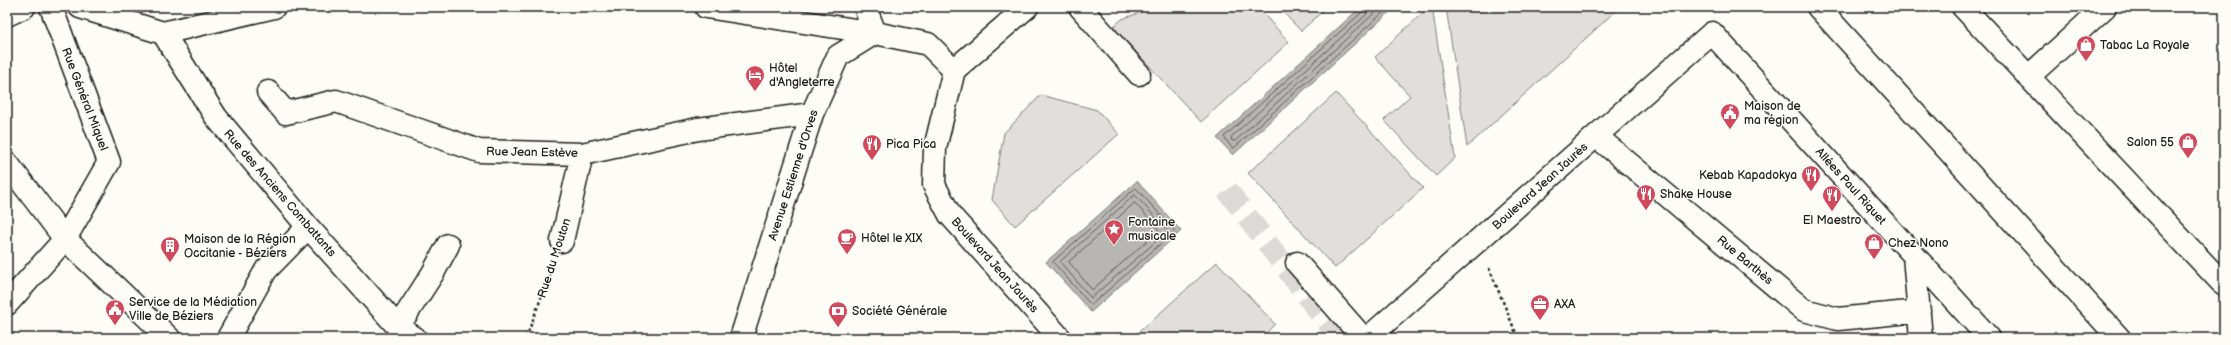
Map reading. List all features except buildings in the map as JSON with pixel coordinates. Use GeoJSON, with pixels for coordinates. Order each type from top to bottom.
{"type":"FeatureCollection","features":[{"type":"Feature","properties":{"kind":"street"},"geometry":{"type":"LineString","coordinates":[[7,15],[24,7]]}},
{"type":"Feature","properties":{"kind":"street","name":"Rue Général Miquel"},"geometry":{"type":"LineString","coordinates":[[7,304],[65,239],[109,162],[51,7]]}},
{"type":"Feature","properties":{"kind":"street"},"geometry":{"type":"LineString","coordinates":[[80,7],[163,33],[274,7]]}},
{"type":"Feature","properties":{"kind":"street"},"geometry":{"type":"LineString","coordinates":[[706,7],[876,33],[928,44],[954,70],[1027,7]]}},
{"type":"Feature","properties":{"kind":"street"},"geometry":{"type":"LineString","coordinates":[[865,7],[876,33]]}},
{"type":"Feature","properties":{"kind":"street"},"geometry":{"type":"LineString","coordinates":[[1080,7],[1139,74]]}},
{"type":"Feature","properties":{"kind":"street"},"geometry":{"type":"LineString","coordinates":[[1818,7],[2119,338]]}},
{"type":"Feature","properties":{"kind":"street"},"geometry":{"type":"LineString","coordinates":[[1963,7],[2224,286]]}},
{"type":"Feature","properties":{"kind":"street"},"geometry":{"type":"LineString","coordinates":[[2028,77],[2105,7]]}},
{"type":"Feature","properties":{"kind":"street","name":"Rue des Anciens Combattants"},"geometry":{"type":"LineString","coordinates":[[163,33],[216,117],[308,227],[407,332]]}},
{"type":"Feature","properties":{"kind":"street","name":"Avenue Estienne d'Orves"},"geometry":{"type":"LineString","coordinates":[[741,338],[812,114],[838,56],[876,33]]}},
{"type":"Feature","properties":{"kind":"street","name":"Boulevard Jean Jaurès"},"geometry":{"type":"LineString","coordinates":[[1368,338],[1712,34]]}},
{"type":"Feature","properties":{"kind":"street","name":"Allées Paul Riquet"},"geometry":{"type":"LineString","coordinates":[[1712,34],[1989,338]]}},
{"type":"Feature","properties":{"kind":"street","name":"Boulevard Jean Jaurès"},"geometry":{"type":"LineString","coordinates":[[954,70],[935,148],[934,185],[950,215],[1060,338]]}},
{"type":"Feature","properties":{"kind":"street","name":"Rue Jean Estève"},"geometry":{"type":"LineString","coordinates":[[268,92],[286,113],[336,101],[479,151],[582,154],[698,128],[812,114]]}},
{"type":"Feature","properties":{"kind":"street","name":"Rue Barthès"},"geometry":{"type":"LineString","coordinates":[[1596,136],[1804,310],[1838,319],[1919,311]]}},
{"type":"Feature","properties":{"kind":"street","name":"Rue du Mouton"},"geometry":{"type":"LineString","coordinates":[[562,241],[582,154]]}},
{"type":"Feature","properties":{"kind":"street"},"geometry":{"type":"LineString","coordinates":[[7,163],[65,239],[169,338]]}},
{"type":"Feature","properties":{"kind":"street"},"geometry":{"type":"LineString","coordinates":[[228,338],[266,270],[308,227]]}},
{"type":"Feature","properties":{"kind":"street"},"geometry":{"type":"LineString","coordinates":[[407,332],[433,273],[448,245]]}},
{"type":"Feature","properties":{"kind":"street"},"geometry":{"type":"LineString","coordinates":[[1914,256],[1921,338]]}},
{"type":"Feature","properties":{"kind":"street"},"geometry":{"type":"LineString","coordinates":[[1297,263],[1362,338]]}},
{"type":"Feature","properties":{"kind":"path","name":"Rue du Mouton"},"geometry":{"type":"LineString","coordinates":[[526,338],[562,241]]}},
{"type":"Feature","properties":{"kind":"path"},"geometry":{"type":"LineString","coordinates":[[1478,241],[1518,338]]}},
{"type":"Feature","properties":{"kind":"shaded area"},"geometry":{"type":"Polygon","coordinates":[[[1155,7],[1257,7],[1289,42],[1201,122],[1113,27],[1122,19],[1155,7]]]}},
{"type":"Feature","properties":{"kind":"shaded area"},"geometry":{"type":"Polygon","coordinates":[[[1278,7],[1327,7],[1301,31],[1278,7]]]}},
{"type":"Feature","properties":{"kind":"shaded area"},"geometry":{"type":"Polygon","coordinates":[[[1429,7],[1432,7],[1455,158],[1436,176],[1384,120],[1410,96],[1375,57],[1429,7]]]}},
{"type":"Feature","properties":{"kind":"shaded area"},"geometry":{"type":"Polygon","coordinates":[[[1446,7],[1620,7],[1467,147],[1446,7]]]}},
{"type":"Feature","properties":{"kind":"shaded area"},"geometry":{"type":"Polygon","coordinates":[[[1336,93],[1423,188],[1335,268],[1248,173],[1336,93]]]}},
{"type":"Feature","properties":{"kind":"shaded area"},"geometry":{"type":"Polygon","coordinates":[[[1041,95],[1097,110],[1119,134],[1015,226],[992,200],[1004,133],[1041,95]]]}},
{"type":"Feature","properties":{"kind":"shaded area"},"geometry":{"type":"Polygon","coordinates":[[[1217,262],[1275,324],[1261,338],[1132,338],[1217,262]]]}},
{"type":"Feature","properties":{"kind":"water"},"geometry":{"type":"Polygon","coordinates":[[[1361,7],[1395,7],[1233,155],[1217,138],[1361,7]]]}},
{"type":"Feature","properties":{"kind":"water","name":"Fontaine musicale"},"geometry":{"type":"Polygon","coordinates":[[[1137,181],[1181,231],[1091,312],[1046,262],[1137,181]]]}},
{"type":"Feature","properties":{"kind":"tunnel"},"geometry":{"type":"LineString","coordinates":[[1227,190],[1339,338]]}},
{"type":"Feature","properties":{"kind":"place","name":"Tabac La Royale"},"geometry":{"type":"Point","coordinates":[2086,62]}},
{"type":"Feature","properties":{"kind":"place","name":"Hôtel d'Angleterre"},"geometry":{"type":"Point","coordinates":[755,92]}},
{"type":"Feature","properties":{"kind":"place","name":"Maison de ma région"},"geometry":{"type":"Point","coordinates":[1730,130]}},
{"type":"Feature","properties":{"kind":"place","name":"Salon 55"},"geometry":{"type":"Point","coordinates":[2188,159]}},
{"type":"Feature","properties":{"kind":"place","name":"Pica Pica"},"geometry":{"type":"Point","coordinates":[872,161]}},
{"type":"Feature","properties":{"kind":"place","name":"Kebab Kapadokya"},"geometry":{"type":"Point","coordinates":[1811,192]}},
{"type":"Feature","properties":{"kind":"place","name":"Shake House"},"geometry":{"type":"Point","coordinates":[1646,211]}},
{"type":"Feature","properties":{"kind":"place","name":"El Maestro"},"geometry":{"type":"Point","coordinates":[1832,212]}},
{"type":"Feature","properties":{"kind":"place","name":"Fontaine musicale"},"geometry":{"type":"Point","coordinates":[1114,246]}},
{"type":"Feature","properties":{"kind":"place","name":"Hôtel le XIX"},"geometry":{"type":"Point","coordinates":[847,255]}},
{"type":"Feature","properties":{"kind":"place","name":"Chez Nono"},"geometry":{"type":"Point","coordinates":[1874,260]}},
{"type":"Feature","properties":{"kind":"place","name":"Maison de la Région Occitanie - Béziers"},"geometry":{"type":"Point","coordinates":[170,263]}},
{"type":"Feature","properties":{"kind":"place","name":"AXA"},"geometry":{"type":"Point","coordinates":[1540,321]}},
{"type":"Feature","properties":{"kind":"place","name":"Service de la Médiation Ville de Béziers"},"geometry":{"type":"Point","coordinates":[115,326]}},
{"type":"Feature","properties":{"kind":"place","name":"Société Générale"},"geometry":{"type":"Point","coordinates":[838,328]}}]}
